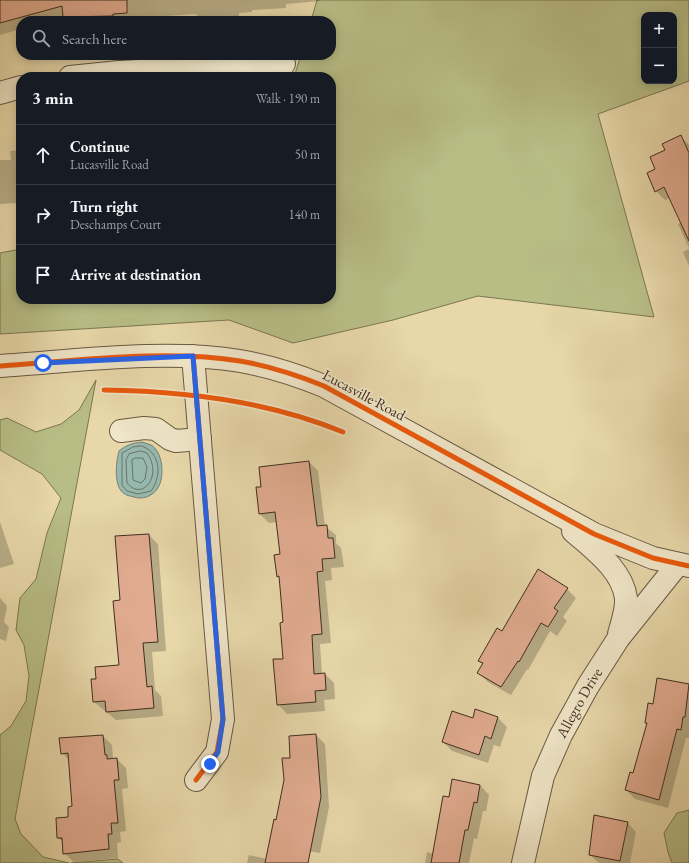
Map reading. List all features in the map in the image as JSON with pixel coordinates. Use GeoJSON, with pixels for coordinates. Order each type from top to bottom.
{"type":"FeatureCollection","features":[{"type":"Feature","properties":{"kind":"street"},"geometry":{"type":"LineString","coordinates":[[120,72],[284,64]]}},
{"type":"Feature","properties":{"kind":"street"},"geometry":{"type":"LineString","coordinates":[[0,93],[16,88]]}},
{"type":"Feature","properties":{"kind":"street"},"geometry":{"type":"LineString","coordinates":[[193,356],[223,719],[218,752],[196,780]]}},
{"type":"Feature","properties":{"kind":"street","name":"Lucasville Road"},"geometry":{"type":"LineString","coordinates":[[0,366],[193,356],[240,361],[290,373],[324,386],[558,516],[612,542],[683,565]]}},
{"type":"Feature","properties":{"kind":"street"},"geometry":{"type":"LineString","coordinates":[[121,431],[144,428],[156,429],[170,439],[176,441],[200,439]]}},
{"type":"Feature","properties":{"kind":"street"},"geometry":{"type":"LineString","coordinates":[[558,516],[602,558],[616,574],[622,584],[626,598],[625,612],[618,639]]}},
{"type":"Feature","properties":{"kind":"street","name":"Allegro Drive"},"geometry":{"type":"LineString","coordinates":[[523,863],[543,776],[561,735],[588,686],[618,639],[683,565]]}},
{"type":"Feature","properties":{"kind":"green space"},"geometry":{"type":"Polygon","coordinates":[[[317,0],[689,0],[689,81],[598,114],[654,317],[478,296],[393,320],[293,343],[229,320],[0,334],[0,253],[16,250],[16,304],[336,304],[336,72],[296,72],[299,60],[336,60],[336,16],[312,16],[317,0]]]}},
{"type":"Feature","properties":{"kind":"green space"},"geometry":{"type":"Polygon","coordinates":[[[96,380],[15,819],[21,834],[43,857],[69,863],[0,863],[0,735],[11,726],[26,701],[29,676],[24,645],[16,630],[20,598],[36,579],[47,533],[61,498],[42,474],[0,450],[0,420],[7,418],[36,432],[61,424],[79,410],[96,380]]]}},
{"type":"Feature","properties":{"kind":"green space"},"geometry":{"type":"Polygon","coordinates":[[[689,810],[689,863],[672,863],[664,833],[677,813],[689,810]]]}},
{"type":"Feature","properties":{"kind":"green space"},"geometry":{"type":"Polygon","coordinates":[[[118,859],[123,863],[71,863],[118,859]]]}},
{"type":"Feature","properties":{"kind":"water"},"geometry":{"type":"Polygon","coordinates":[[[142,442],[151,445],[156,449],[161,462],[162,477],[157,490],[148,496],[139,498],[127,495],[121,491],[117,481],[116,468],[119,451],[124,447],[142,442]]]}},
{"type":"Feature","properties":{"kind":"building"},"geometry":{"type":"Polygon","coordinates":[[[0,0],[127,0],[127,13],[113,14],[113,16],[63,16],[62,6],[26,16],[16,16],[16,19],[0,23],[0,0]]]}},
{"type":"Feature","properties":{"kind":"building"},"geometry":{"type":"Polygon","coordinates":[[[681,135],[689,153],[689,241],[664,187],[655,192],[647,173],[655,169],[650,157],[665,150],[662,144],[681,135]]]}},
{"type":"Feature","properties":{"kind":"building"},"geometry":{"type":"Polygon","coordinates":[[[309,461],[317,526],[327,525],[328,538],[333,538],[335,558],[322,559],[323,571],[317,572],[322,634],[312,635],[314,674],[325,673],[326,690],[315,691],[316,702],[277,705],[273,659],[283,659],[280,623],[283,622],[279,576],[277,577],[274,555],[280,554],[275,512],[259,514],[256,487],[261,487],[259,467],[309,461]]]}},
{"type":"Feature","properties":{"kind":"building"},"geometry":{"type":"Polygon","coordinates":[[[149,534],[158,642],[143,643],[147,687],[152,686],[154,708],[106,712],[105,701],[93,702],[91,679],[96,679],[95,667],[119,665],[113,601],[120,600],[115,536],[149,534]]]}},
{"type":"Feature","properties":{"kind":"building"},"geometry":{"type":"Polygon","coordinates":[[[538,569],[568,588],[554,608],[558,611],[548,627],[541,623],[519,662],[518,661],[501,687],[477,673],[483,663],[478,661],[497,628],[502,631],[538,569]]]}},
{"type":"Feature","properties":{"kind":"building"},"geometry":{"type":"Polygon","coordinates":[[[657,678],[689,684],[685,717],[683,717],[681,730],[677,729],[659,800],[625,790],[630,772],[633,773],[647,723],[645,723],[648,703],[653,704],[657,678]]]}},
{"type":"Feature","properties":{"kind":"building"},"geometry":{"type":"Polygon","coordinates":[[[475,709],[498,717],[491,739],[485,736],[479,755],[442,742],[452,711],[473,718],[475,709]]]}},
{"type":"Feature","properties":{"kind":"building"},"geometry":{"type":"Polygon","coordinates":[[[316,734],[321,797],[308,863],[265,863],[284,780],[282,758],[290,758],[289,736],[316,734]]]}},
{"type":"Feature","properties":{"kind":"building"},"geometry":{"type":"Polygon","coordinates":[[[103,735],[105,755],[107,755],[107,759],[117,758],[119,780],[114,780],[118,823],[111,823],[112,834],[108,834],[109,849],[63,854],[62,838],[57,838],[56,818],[68,817],[68,807],[72,806],[68,753],[61,754],[59,738],[103,735]]]}},
{"type":"Feature","properties":{"kind":"building"},"geometry":{"type":"Polygon","coordinates":[[[452,779],[480,785],[477,803],[474,802],[468,830],[465,830],[459,863],[431,863],[443,796],[449,797],[452,779]]]}},
{"type":"Feature","properties":{"kind":"building"},"geometry":{"type":"Polygon","coordinates":[[[594,815],[628,822],[620,861],[589,855],[594,815]]]}},
{"type":"Feature","properties":{"kind":"cycle path"},"geometry":{"type":"LineString","coordinates":[[0,366],[120,357],[182,356],[240,361],[283,371],[324,386],[594,534],[653,558],[689,566]]}},
{"type":"Feature","properties":{"kind":"cycle path"},"geometry":{"type":"LineString","coordinates":[[193,356],[223,719],[217,752],[196,780]]}},
{"type":"Feature","properties":{"kind":"cycle path"},"geometry":{"type":"LineString","coordinates":[[104,390],[165,393],[256,405],[285,412],[343,432]]}},
{"type":"Feature","properties":{"kind":"route"},"geometry":{"type":"LineString","coordinates":[[43,363],[193,356],[223,719],[218,752],[210,764]]}}]}
